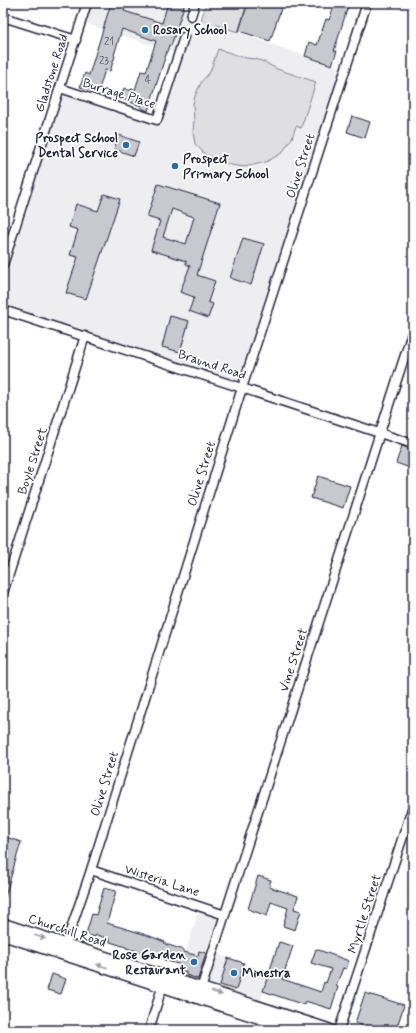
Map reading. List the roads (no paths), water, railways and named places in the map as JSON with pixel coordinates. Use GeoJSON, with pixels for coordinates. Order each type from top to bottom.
{"type":"FeatureCollection","features":[{"type":"Feature","properties":{"kind":"main road","name":"Churchill Road"},"geometry":{"type":"LineString","coordinates":[[3,925],[64,949],[200,993],[299,1030]]}},
{"type":"Feature","properties":{"kind":"main road","name":"Churchill Road"},"geometry":{"type":"LineString","coordinates":[[3,934],[64,949]]}},
{"type":"Feature","properties":{"kind":"main road","name":"Churchill Road"},"geometry":{"type":"LineString","coordinates":[[200,993],[328,1030]]}},
{"type":"Feature","properties":{"kind":"street","name":"Gladstone Road"},"geometry":{"type":"LineString","coordinates":[[3,265],[88,3]]}},
{"type":"Feature","properties":{"kind":"street"},"geometry":{"type":"LineString","coordinates":[[190,16],[195,3]]}},
{"type":"Feature","properties":{"kind":"street","name":"Olive Street"},"geometry":{"type":"LineString","coordinates":[[64,949],[91,870],[242,388],[367,3]]}},
{"type":"Feature","properties":{"kind":"street"},"geometry":{"type":"LineString","coordinates":[[3,16],[76,40]]}},
{"type":"Feature","properties":{"kind":"street","name":"Burrage Place"},"geometry":{"type":"LineString","coordinates":[[60,88],[157,120],[184,37]]}},
{"type":"Feature","properties":{"kind":"street","name":"Braund Road"},"geometry":{"type":"LineString","coordinates":[[3,310],[413,444]]}},
{"type":"Feature","properties":{"kind":"street","name":"Vine Street"},"geometry":{"type":"LineString","coordinates":[[200,993],[413,330]]}},
{"type":"Feature","properties":{"kind":"street","name":"Boyle Street"},"geometry":{"type":"LineString","coordinates":[[3,593],[85,336]]}},
{"type":"Feature","properties":{"kind":"street","name":"Myrtle Street"},"geometry":{"type":"LineString","coordinates":[[339,1030],[413,806]]}},
{"type":"Feature","properties":{"kind":"street","name":"Wisteria Lane"},"geometry":{"type":"LineString","coordinates":[[91,870],[225,914]]}},
{"type":"Feature","properties":{"kind":"street"},"geometry":{"type":"LineString","coordinates":[[148,1030],[164,981]]}},
{"type":"Feature","properties":{"kind":"place","name":"Rosary School"},"geometry":{"type":"Point","coordinates":[145,30]}},
{"type":"Feature","properties":{"kind":"place","name":"Prospect School Dental Service"},"geometry":{"type":"Point","coordinates":[126,145]}},
{"type":"Feature","properties":{"kind":"place","name":"Prospect Primary School"},"geometry":{"type":"Point","coordinates":[175,166]}},
{"type":"Feature","properties":{"kind":"place","name":"Rose Garden Restaurant"},"geometry":{"type":"Point","coordinates":[194,962]}},
{"type":"Feature","properties":{"kind":"place","name":"Minestra"},"geometry":{"type":"Point","coordinates":[234,973]}}]}
